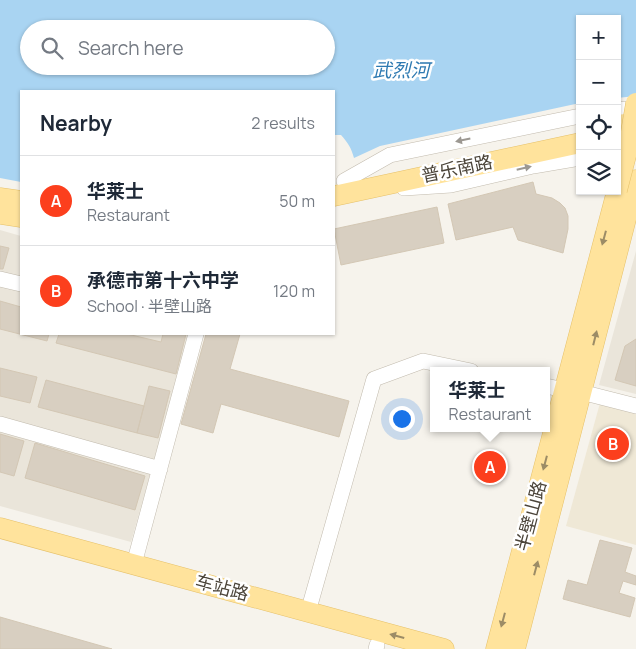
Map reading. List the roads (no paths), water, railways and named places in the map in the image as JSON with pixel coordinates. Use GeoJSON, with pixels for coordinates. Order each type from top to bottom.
{"type":"FeatureCollection","features":[{"type":"Feature","properties":{"kind":"main road"},"geometry":{"type":"LineString","coordinates":[[621,121],[632,110]]}},
{"type":"Feature","properties":{"kind":"main road"},"geometry":{"type":"LineString","coordinates":[[621,175],[629,144],[632,110]]}},
{"type":"Feature","properties":{"kind":"main road","name":"普乐南路"},"geometry":{"type":"LineString","coordinates":[[341,188],[576,132]]}},
{"type":"Feature","properties":{"kind":"main road"},"geometry":{"type":"LineString","coordinates":[[621,137],[636,135]]}},
{"type":"Feature","properties":{"kind":"main road","name":"普乐南路"},"geometry":{"type":"LineString","coordinates":[[341,188],[576,144]]}},
{"type":"Feature","properties":{"kind":"main road"},"geometry":{"type":"LineString","coordinates":[[568,387],[636,180]]}},
{"type":"Feature","properties":{"kind":"main road"},"geometry":{"type":"LineString","coordinates":[[568,387],[616,195]]}},
{"type":"Feature","properties":{"kind":"main road"},"geometry":{"type":"LineString","coordinates":[[0,198],[20,201]]}},
{"type":"Feature","properties":{"kind":"main road"},"geometry":{"type":"LineString","coordinates":[[0,214],[20,217]]}},
{"type":"Feature","properties":{"kind":"main road","name":"半壁山路"},"geometry":{"type":"LineString","coordinates":[[496,649],[568,387]]}},
{"type":"Feature","properties":{"kind":"main road","name":"半壁山路"},"geometry":{"type":"LineString","coordinates":[[515,649],[568,387]]}},
{"type":"Feature","properties":{"kind":"main road","name":"车站路"},"geometry":{"type":"LineString","coordinates":[[0,528],[444,649]]}},
{"type":"Feature","properties":{"kind":"main road","name":"车站路"},"geometry":{"type":"LineString","coordinates":[[0,542],[381,648]]}},
{"type":"Feature","properties":{"kind":"street"},"geometry":{"type":"LineString","coordinates":[[341,188],[390,155],[576,117]]}},
{"type":"Feature","properties":{"kind":"street"},"geometry":{"type":"LineString","coordinates":[[621,152],[636,150]]}},
{"type":"Feature","properties":{"kind":"street"},"geometry":{"type":"LineString","coordinates":[[341,188],[451,185],[533,166],[576,159]]}},
{"type":"Feature","properties":{"kind":"street"},"geometry":{"type":"LineString","coordinates":[[0,279],[20,284]]}},
{"type":"Feature","properties":{"kind":"street"},"geometry":{"type":"LineString","coordinates":[[134,564],[196,335]]}},
{"type":"Feature","properties":{"kind":"street"},"geometry":{"type":"LineString","coordinates":[[308,612],[374,379],[423,361],[452,367]]}},
{"type":"Feature","properties":{"kind":"street"},"geometry":{"type":"LineString","coordinates":[[568,387],[636,406]]}},
{"type":"Feature","properties":{"kind":"street"},"geometry":{"type":"LineString","coordinates":[[0,424],[160,468]]}},
{"type":"Feature","properties":{"kind":"water","name":"武烈河"},"geometry":{"type":"Polygon","coordinates":[[[0,0],[636,0],[636,96],[621,98],[621,15],[576,15],[576,104],[380,146],[354,158],[349,145],[341,135],[335,135],[335,90],[20,90],[20,182],[0,178],[0,0]]]}},
{"type":"Feature","properties":{"kind":"place","name":"承德市第十六中学"},"geometry":{"type":"Point","coordinates":[613,444]}},
{"type":"Feature","properties":{"kind":"place","name":"华莱士"},"geometry":{"type":"Point","coordinates":[490,467]}}]}
